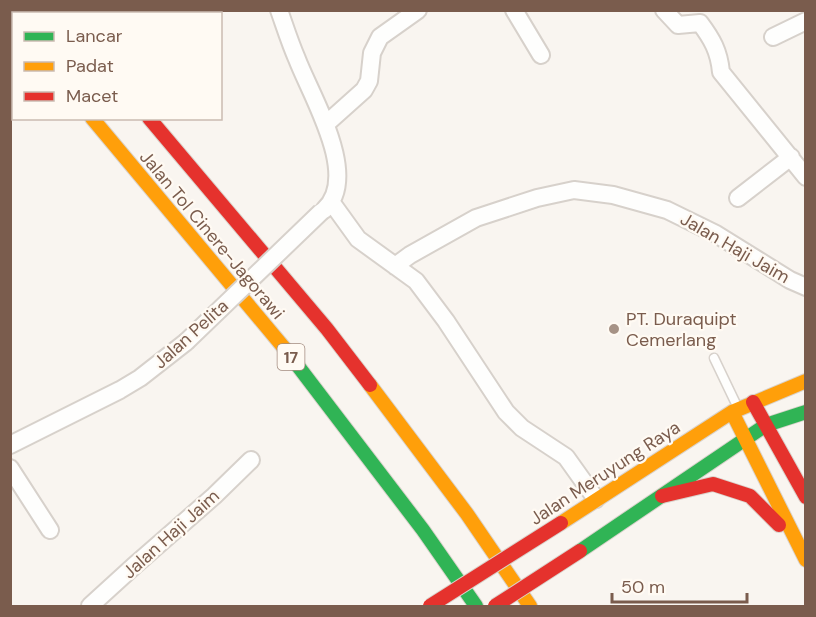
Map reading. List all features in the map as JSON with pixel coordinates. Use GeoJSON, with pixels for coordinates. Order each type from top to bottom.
{"type":"FeatureCollection","features":[{"type":"Feature","properties":{"kind":"main road","name":"Jalan Tol Cinere-Jagorawi"},"geometry":{"type":"LineString","coordinates":[[94,120],[295,362],[423,530],[476,606]]}},
{"type":"Feature","properties":{"kind":"main road","name":"Jalan Tol Cinere-Jagorawi"},"geometry":{"type":"LineString","coordinates":[[151,120],[327,329],[467,514],[530,606]]}},
{"type":"Feature","properties":{"kind":"main road","name":"Jalan Meruyung Raya"},"geometry":{"type":"LineString","coordinates":[[430,606],[735,410],[806,381]]}},
{"type":"Feature","properties":{"kind":"main road"},"geometry":{"type":"LineString","coordinates":[[753,402],[806,497]]}},
{"type":"Feature","properties":{"kind":"main road"},"geometry":{"type":"LineString","coordinates":[[735,410],[745,439],[806,561]]}},
{"type":"Feature","properties":{"kind":"main road"},"geometry":{"type":"LineString","coordinates":[[495,606],[766,425],[806,412]]}},
{"type":"Feature","properties":{"kind":"main road"},"geometry":{"type":"LineString","coordinates":[[662,496],[712,484],[750,496],[796,543]]}},
{"type":"Feature","properties":{"kind":"street"},"geometry":{"type":"LineString","coordinates":[[279,10],[297,59],[326,124],[336,162],[337,185],[327,208],[358,239],[416,281],[446,321],[506,412],[522,428],[566,457],[596,499]]}},
{"type":"Feature","properties":{"kind":"street"},"geometry":{"type":"LineString","coordinates":[[326,124],[364,90],[369,81],[372,53],[380,37],[418,10]]}},
{"type":"Feature","properties":{"kind":"street"},"geometry":{"type":"LineString","coordinates":[[514,10],[541,55]]}},
{"type":"Feature","properties":{"kind":"street"},"geometry":{"type":"LineString","coordinates":[[664,10],[678,25],[700,22],[715,43],[722,72],[806,177]]}},
{"type":"Feature","properties":{"kind":"street"},"geometry":{"type":"LineString","coordinates":[[773,37],[806,21]]}},
{"type":"Feature","properties":{"kind":"street"},"geometry":{"type":"LineString","coordinates":[[738,198],[791,157]]}},
{"type":"Feature","properties":{"kind":"street","name":"Jalan Haji Jaim"},"geometry":{"type":"LineString","coordinates":[[395,266],[410,255],[476,219],[537,198],[574,190],[614,195],[667,210],[716,234],[790,280],[806,287]]}},
{"type":"Feature","properties":{"kind":"street","name":"Jalan Pelita"},"geometry":{"type":"LineString","coordinates":[[10,445],[92,406],[130,384],[186,342],[327,208]]}},
{"type":"Feature","properties":{"kind":"street","name":"Jalan Haji Jaim"},"geometry":{"type":"LineString","coordinates":[[90,606],[214,496],[251,460]]}},
{"type":"Feature","properties":{"kind":"street"},"geometry":{"type":"LineString","coordinates":[[10,468],[50,530]]}},
{"type":"Feature","properties":{"kind":"lane"},"geometry":{"type":"LineString","coordinates":[[714,358],[735,410]]}},
{"type":"Feature","properties":{"kind":"traffic: fast"},"geometry":{"type":"LineString","coordinates":[[285,349],[423,530],[476,606]]}},
{"type":"Feature","properties":{"kind":"traffic: fast"},"geometry":{"type":"LineString","coordinates":[[580,551],[766,425],[806,412]]}},
{"type":"Feature","properties":{"kind":"traffic: slow"},"geometry":{"type":"LineString","coordinates":[[94,120],[285,349]]}},
{"type":"Feature","properties":{"kind":"traffic: slow"},"geometry":{"type":"LineString","coordinates":[[561,523],[732,412],[806,381]]}},
{"type":"Feature","properties":{"kind":"traffic: slow"},"geometry":{"type":"LineString","coordinates":[[370,385],[467,514],[530,606]]}},
{"type":"Feature","properties":{"kind":"traffic: slow"},"geometry":{"type":"LineString","coordinates":[[732,412],[806,560]]}},
{"type":"Feature","properties":{"kind":"traffic: jam"},"geometry":{"type":"LineString","coordinates":[[151,120],[327,329],[370,385]]}},
{"type":"Feature","properties":{"kind":"traffic: jam"},"geometry":{"type":"LineString","coordinates":[[753,402],[806,497]]}},
{"type":"Feature","properties":{"kind":"traffic: jam"},"geometry":{"type":"LineString","coordinates":[[662,496],[713,484],[750,496],[779,525]]}},
{"type":"Feature","properties":{"kind":"traffic: jam"},"geometry":{"type":"LineString","coordinates":[[430,606],[561,523]]}},
{"type":"Feature","properties":{"kind":"traffic: jam"},"geometry":{"type":"LineString","coordinates":[[495,606],[580,551]]}},
{"type":"Feature","properties":{"kind":"place","name":"PT. Duraquipt Cemerlang"},"geometry":{"type":"Point","coordinates":[614,329]}}]}
